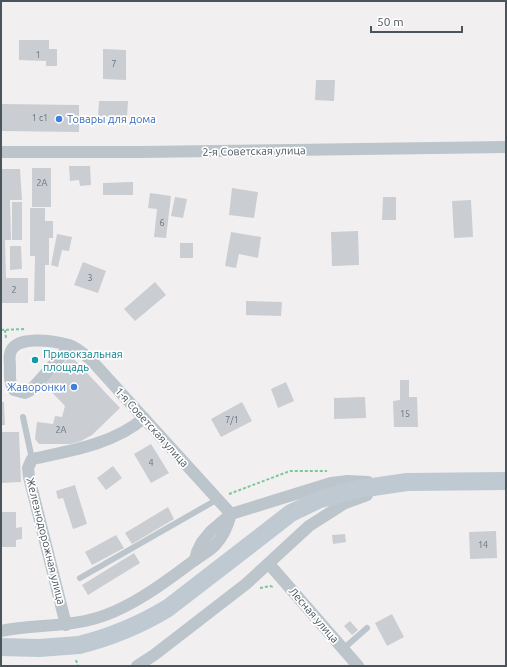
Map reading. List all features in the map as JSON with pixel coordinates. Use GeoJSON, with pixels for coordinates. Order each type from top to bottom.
{"type":"FeatureCollection","features":[{"type":"Feature","properties":{"kind":"main road"},"geometry":{"type":"LineString","coordinates":[[1,646],[39,648],[79,645],[118,633],[143,622],[168,608],[283,519],[305,505],[320,498],[359,489],[407,482],[506,481]]}},
{"type":"Feature","properties":{"kind":"street","name":"2-я Советская улица"},"geometry":{"type":"LineString","coordinates":[[1,152],[140,152],[506,147]]}},
{"type":"Feature","properties":{"kind":"street"},"geometry":{"type":"LineString","coordinates":[[32,340],[53,342],[70,346],[31,390],[25,393],[14,390],[10,384],[10,353],[16,345],[32,340]]}},
{"type":"Feature","properties":{"kind":"street","name":"1-я Советская улица"},"geometry":{"type":"LineString","coordinates":[[70,346],[80,351],[92,361],[144,418],[222,497],[231,514]]}},
{"type":"Feature","properties":{"kind":"street"},"geometry":{"type":"LineString","coordinates":[[32,460],[78,450],[108,440],[132,427],[144,418]]}},
{"type":"Feature","properties":{"kind":"street","name":"Железнодорожная улица"},"geometry":{"type":"LineString","coordinates":[[32,460],[28,468],[29,477],[66,625]]}},
{"type":"Feature","properties":{"kind":"street"},"geometry":{"type":"LineString","coordinates":[[1,631],[19,628],[66,625],[90,620],[122,607],[163,583],[216,545],[228,524],[231,514],[331,483],[348,481],[407,482]]}},
{"type":"Feature","properties":{"kind":"street"},"geometry":{"type":"LineString","coordinates":[[137,666],[154,655],[202,618],[269,564],[309,526],[345,503],[407,482]]}},
{"type":"Feature","properties":{"kind":"street","name":"Лесная улица"},"geometry":{"type":"LineString","coordinates":[[269,564],[358,666]]}},
{"type":"Feature","properties":{"kind":"lane"},"geometry":{"type":"LineString","coordinates":[[23,417],[32,460]]}},
{"type":"Feature","properties":{"kind":"lane"},"geometry":{"type":"LineString","coordinates":[[80,578],[222,497]]}},
{"type":"Feature","properties":{"kind":"lane"},"geometry":{"type":"LineString","coordinates":[[343,649],[367,628]]}},
{"type":"Feature","properties":{"kind":"path"},"geometry":{"type":"LineString","coordinates":[[1,330],[29,329]]}},
{"type":"Feature","properties":{"kind":"path"},"geometry":{"type":"LineString","coordinates":[[222,497],[290,471],[328,471]]}},
{"type":"Feature","properties":{"kind":"building"},"geometry":{"type":"Polygon","coordinates":[[[19,40],[49,40],[49,49],[57,49],[57,66],[46,66],[46,61],[19,60],[19,40]]]}},
{"type":"Feature","properties":{"kind":"building"},"geometry":{"type":"Polygon","coordinates":[[[103,49],[126,50],[126,80],[103,79],[103,49]]]}},
{"type":"Feature","properties":{"kind":"building"},"geometry":{"type":"Polygon","coordinates":[[[316,80],[335,80],[334,101],[315,100],[316,80]]]}},
{"type":"Feature","properties":{"kind":"building"},"geometry":{"type":"Polygon","coordinates":[[[99,101],[128,101],[127,117],[98,116],[99,101]]]}},
{"type":"Feature","properties":{"kind":"building"},"geometry":{"type":"Polygon","coordinates":[[[1,104],[79,105],[79,132],[1,131],[1,104]]]}},
{"type":"Feature","properties":{"kind":"building"},"geometry":{"type":"Polygon","coordinates":[[[69,166],[90,166],[91,185],[80,186],[79,180],[70,181],[69,166]]]}},
{"type":"Feature","properties":{"kind":"building"},"geometry":{"type":"Polygon","coordinates":[[[32,168],[51,168],[51,207],[32,207],[32,168]]]}},
{"type":"Feature","properties":{"kind":"building"},"geometry":{"type":"Polygon","coordinates":[[[1,169],[20,169],[22,200],[10,200],[11,240],[5,240],[6,278],[28,278],[28,303],[1,303],[1,169]]]}},
{"type":"Feature","properties":{"kind":"building"},"geometry":{"type":"Polygon","coordinates":[[[133,182],[133,195],[103,195],[103,183],[133,182]]]}},
{"type":"Feature","properties":{"kind":"building"},"geometry":{"type":"Polygon","coordinates":[[[232,188],[258,192],[254,218],[229,215],[232,188]]]}},
{"type":"Feature","properties":{"kind":"building"},"geometry":{"type":"Polygon","coordinates":[[[150,193],[171,196],[166,238],[154,237],[157,209],[148,208],[150,193]]]}},
{"type":"Feature","properties":{"kind":"building"},"geometry":{"type":"Polygon","coordinates":[[[175,197],[187,199],[183,218],[171,216],[175,197]]]}},
{"type":"Feature","properties":{"kind":"building"},"geometry":{"type":"Polygon","coordinates":[[[383,197],[396,197],[396,220],[382,220],[383,197]]]}},
{"type":"Feature","properties":{"kind":"building"},"geometry":{"type":"Polygon","coordinates":[[[471,200],[473,237],[454,238],[452,201],[471,200]]]}},
{"type":"Feature","properties":{"kind":"building"},"geometry":{"type":"Polygon","coordinates":[[[12,202],[22,202],[22,240],[12,240],[12,202]]]}},
{"type":"Feature","properties":{"kind":"building"},"geometry":{"type":"Polygon","coordinates":[[[30,208],[45,208],[45,221],[53,221],[53,238],[49,238],[49,265],[45,265],[45,301],[34,301],[35,256],[30,256],[30,208]]]}},
{"type":"Feature","properties":{"kind":"building"},"geometry":{"type":"Polygon","coordinates":[[[358,231],[359,265],[332,266],[331,232],[358,231]]]}},
{"type":"Feature","properties":{"kind":"building"},"geometry":{"type":"Polygon","coordinates":[[[231,232],[261,237],[258,258],[239,254],[236,268],[225,266],[231,232]]]}},
{"type":"Feature","properties":{"kind":"building"},"geometry":{"type":"Polygon","coordinates":[[[57,234],[72,237],[69,251],[62,250],[58,267],[51,265],[57,234]]]}},
{"type":"Feature","properties":{"kind":"building"},"geometry":{"type":"Polygon","coordinates":[[[180,243],[193,243],[193,258],[180,258],[180,243]]]}},
{"type":"Feature","properties":{"kind":"building"},"geometry":{"type":"Polygon","coordinates":[[[10,246],[21,246],[22,269],[10,270],[10,246]]]}},
{"type":"Feature","properties":{"kind":"building"},"geometry":{"type":"Polygon","coordinates":[[[83,262],[106,271],[98,293],[74,285],[83,262]]]}},
{"type":"Feature","properties":{"kind":"building"},"geometry":{"type":"Polygon","coordinates":[[[155,282],[166,295],[135,321],[124,309],[155,282]]]}},
{"type":"Feature","properties":{"kind":"building"},"geometry":{"type":"Polygon","coordinates":[[[246,301],[282,302],[281,316],[246,315],[246,301]]]}},
{"type":"Feature","properties":{"kind":"building"},"geometry":{"type":"Polygon","coordinates":[[[71,356],[120,408],[92,435],[81,441],[71,444],[39,444],[35,439],[37,422],[53,424],[55,416],[62,417],[65,406],[43,383],[71,356]]]}},
{"type":"Feature","properties":{"kind":"building"},"geometry":{"type":"Polygon","coordinates":[[[400,380],[409,380],[409,397],[417,397],[418,427],[394,427],[393,401],[400,400],[400,380]]]}},
{"type":"Feature","properties":{"kind":"building"},"geometry":{"type":"Polygon","coordinates":[[[286,382],[294,401],[278,408],[271,389],[286,382]]]}},
{"type":"Feature","properties":{"kind":"building"},"geometry":{"type":"Polygon","coordinates":[[[365,397],[366,418],[334,419],[334,398],[365,397]]]}},
{"type":"Feature","properties":{"kind":"building"},"geometry":{"type":"Polygon","coordinates":[[[1,402],[4,402],[5,425],[1,425],[1,402]]]}},
{"type":"Feature","properties":{"kind":"building"},"geometry":{"type":"Polygon","coordinates":[[[242,402],[252,421],[221,437],[211,419],[242,402]]]}},
{"type":"Feature","properties":{"kind":"building"},"geometry":{"type":"Polygon","coordinates":[[[1,432],[19,432],[21,482],[1,483],[1,432]]]}},
{"type":"Feature","properties":{"kind":"building"},"geometry":{"type":"Polygon","coordinates":[[[151,444],[169,473],[151,483],[134,454],[151,444]]]}},
{"type":"Feature","properties":{"kind":"building"},"geometry":{"type":"Polygon","coordinates":[[[113,466],[122,478],[106,490],[97,478],[113,466]]]}},
{"type":"Feature","properties":{"kind":"building"},"geometry":{"type":"Polygon","coordinates":[[[75,485],[87,524],[73,529],[63,498],[58,499],[56,491],[75,485]]]}},
{"type":"Feature","properties":{"kind":"building"},"geometry":{"type":"Polygon","coordinates":[[[168,507],[174,519],[132,544],[125,533],[168,507]]]}},
{"type":"Feature","properties":{"kind":"building"},"geometry":{"type":"Polygon","coordinates":[[[1,512],[16,512],[16,528],[22,527],[22,539],[16,540],[16,547],[1,547],[1,512]]]}},
{"type":"Feature","properties":{"kind":"building"},"geometry":{"type":"Polygon","coordinates":[[[496,531],[497,558],[470,559],[469,532],[496,531]]]}},
{"type":"Feature","properties":{"kind":"building"},"geometry":{"type":"Polygon","coordinates":[[[345,534],[346,542],[333,544],[332,535],[345,534]]]}},
{"type":"Feature","properties":{"kind":"building"},"geometry":{"type":"Polygon","coordinates":[[[116,535],[124,548],[92,565],[85,552],[116,535]]]}},
{"type":"Feature","properties":{"kind":"building"},"geometry":{"type":"Polygon","coordinates":[[[134,553],[140,563],[88,595],[82,585],[134,553]]]}},
{"type":"Feature","properties":{"kind":"building"},"geometry":{"type":"Polygon","coordinates":[[[392,614],[404,637],[387,646],[375,623],[392,614]]]}},
{"type":"Feature","properties":{"kind":"building"},"geometry":{"type":"Polygon","coordinates":[[[350,621],[358,630],[352,635],[344,626],[350,621]]]}},
{"type":"Feature","properties":{"kind":"place","name":"Товары для дома"},"geometry":{"type":"Point","coordinates":[59,119]}},
{"type":"Feature","properties":{"kind":"place","name":"Привокзальная площадь"},"geometry":{"type":"Point","coordinates":[35,360]}},
{"type":"Feature","properties":{"kind":"place","name":"Жаворонки"},"geometry":{"type":"Point","coordinates":[74,387]}}]}
